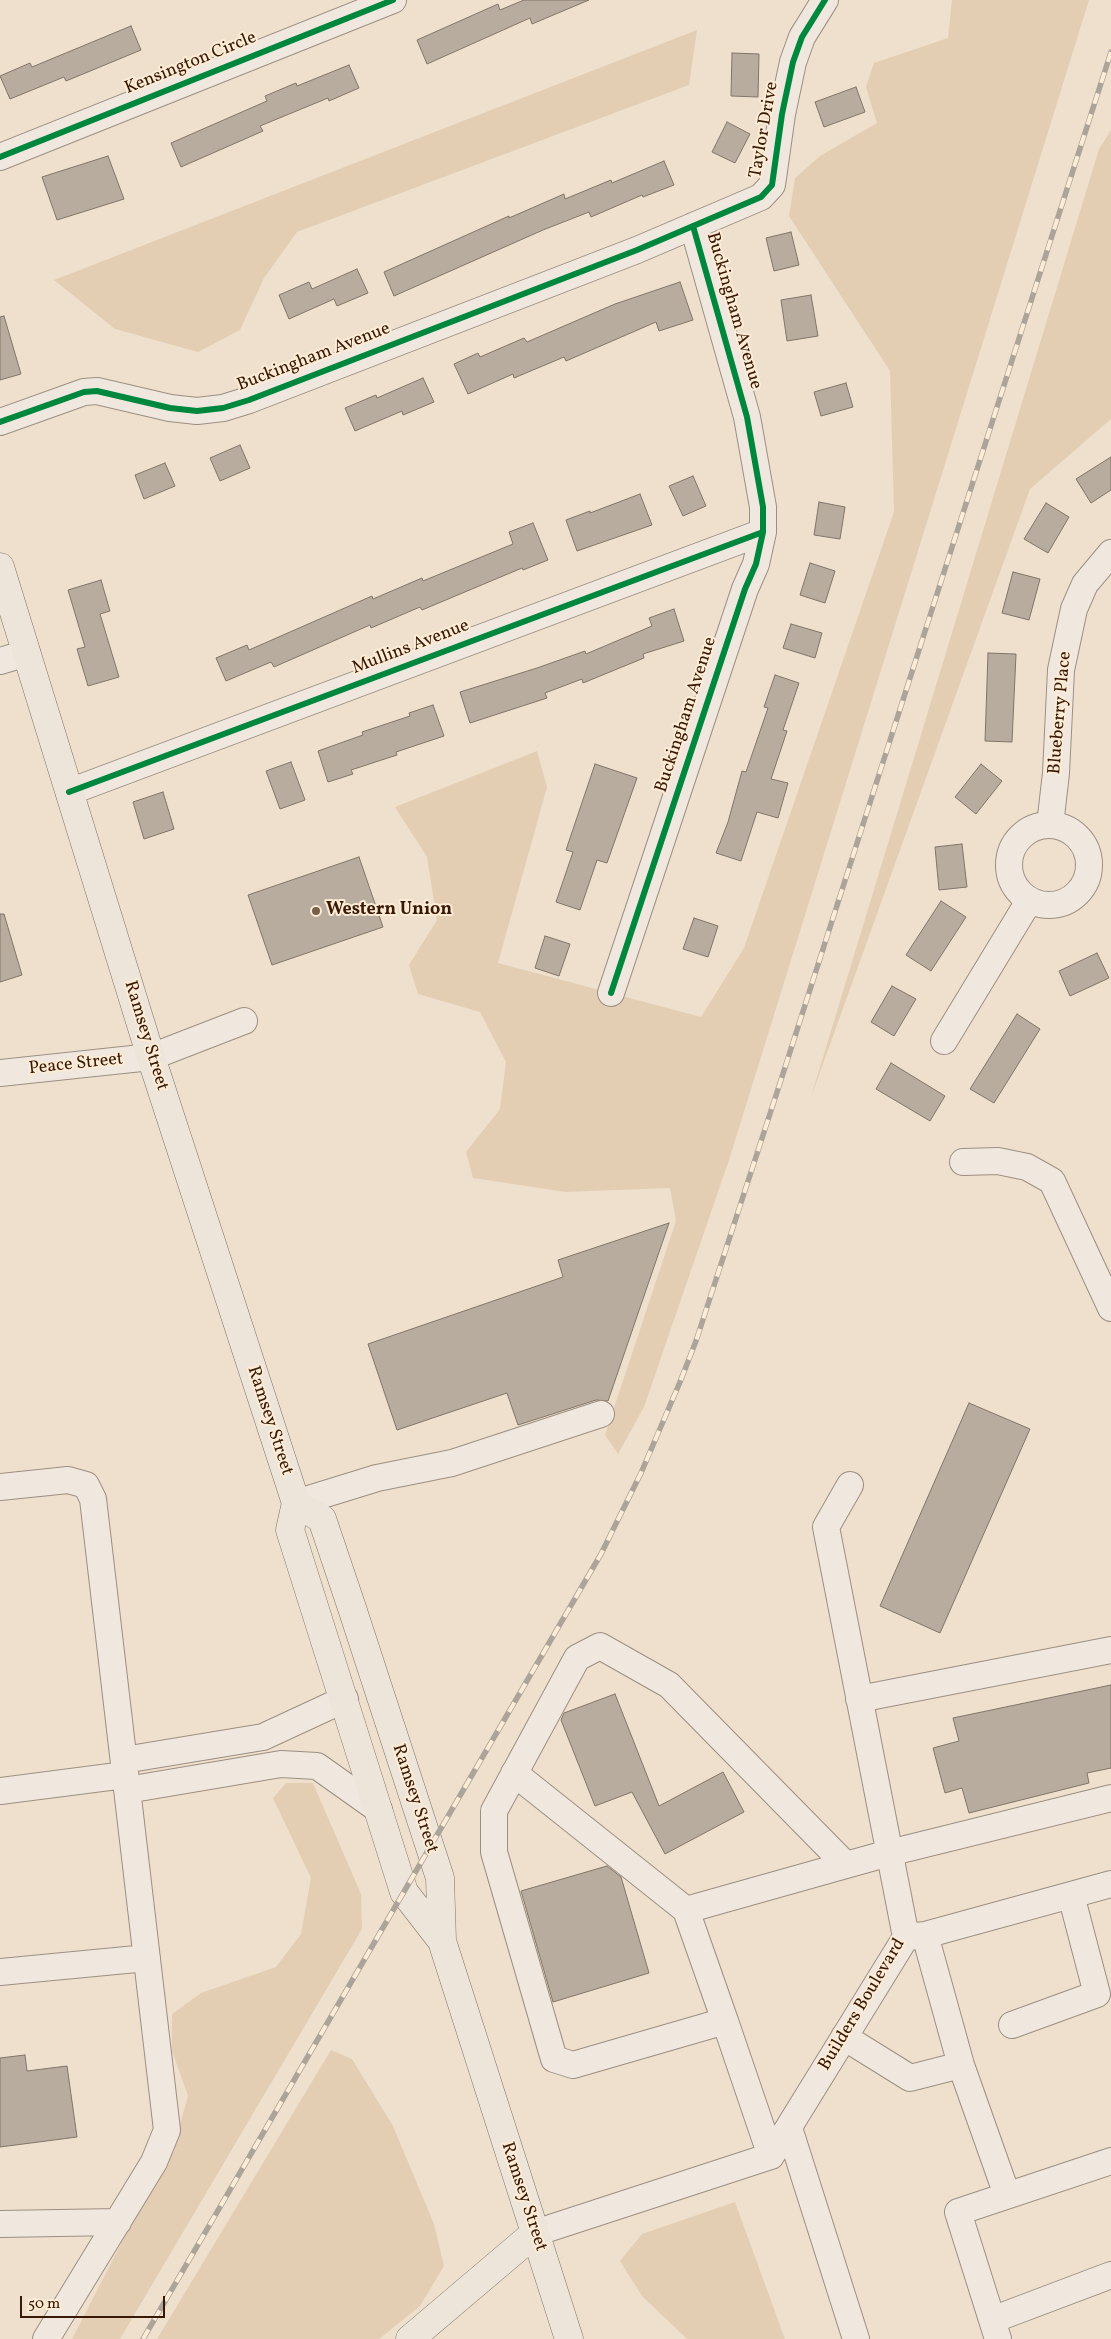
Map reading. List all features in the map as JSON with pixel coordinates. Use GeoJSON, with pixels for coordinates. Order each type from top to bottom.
{"type":"FeatureCollection","features":[{"type":"Feature","properties":{"kind":"main road","name":"Ramsey Street"},"geometry":{"type":"LineString","coordinates":[[0,567],[151,1057],[296,1503],[290,1530],[404,1892],[442,1940]]}},
{"type":"Feature","properties":{"kind":"main road","name":"Ramsey Street"},"geometry":{"type":"LineString","coordinates":[[296,1503],[322,1519],[352,1608],[440,1878],[442,1940],[569,2339]]}},
{"type":"Feature","properties":{"kind":"main road"},"geometry":{"type":"LineString","coordinates":[[410,2339],[535,2233]]}},
{"type":"Feature","properties":{"kind":"street","name":"Kensington Circle"},"geometry":{"type":"LineString","coordinates":[[0,157],[393,0]]}},
{"type":"Feature","properties":{"kind":"street","name":"Taylor Drive"},"geometry":{"type":"LineString","coordinates":[[693,226],[761,196],[772,186],[782,114],[793,62],[802,37],[825,0]]}},
{"type":"Feature","properties":{"kind":"street","name":"Buckingham Avenue"},"geometry":{"type":"LineString","coordinates":[[0,422],[75,394],[97,391],[170,408],[197,411],[232,405],[544,286],[693,226],[747,417],[763,508],[762,532],[756,564],[745,589],[611,993]]}},
{"type":"Feature","properties":{"kind":"street","name":"Mullins Avenue"},"geometry":{"type":"LineString","coordinates":[[69,792],[762,532]]}},
{"type":"Feature","properties":{"kind":"street","name":"Blueberry Place"},"geometry":{"type":"LineString","coordinates":[[1050,825],[1056,773],[1062,670],[1074,609],[1085,584],[1102,561],[1111,553]]}},
{"type":"Feature","properties":{"kind":"street"},"geometry":{"type":"LineString","coordinates":[[0,661],[27,653]]}},
{"type":"Feature","properties":{"kind":"street"},"geometry":{"type":"LineString","coordinates":[[1050,825],[1063,827],[1075,834],[1083,844],[1088,856],[1100,866],[1078,893],[1068,901],[1055,905],[1042,905],[1030,901],[1020,894],[1013,884],[1009,873],[1010,855],[1018,839],[1027,831],[1050,825]]}},
{"type":"Feature","properties":{"kind":"street"},"geometry":{"type":"LineString","coordinates":[[944,1040],[1030,901]]}},
{"type":"Feature","properties":{"kind":"street","name":"Peace Street"},"geometry":{"type":"LineString","coordinates":[[0,1072],[151,1057],[244,1021]]}},
{"type":"Feature","properties":{"kind":"street"},"geometry":{"type":"LineString","coordinates":[[963,1162],[998,1161],[1027,1167],[1052,1181],[1111,1308]]}},
{"type":"Feature","properties":{"kind":"street"},"geometry":{"type":"LineString","coordinates":[[296,1503],[377,1478],[452,1463],[601,1414]]}},
{"type":"Feature","properties":{"kind":"street"},"geometry":{"type":"LineString","coordinates":[[0,1488],[68,1480],[86,1485],[93,1499],[167,2130],[154,2162],[46,2339]]}},
{"type":"Feature","properties":{"kind":"street","name":"Builders Boulevard"},"geometry":{"type":"LineString","coordinates":[[771,2156],[844,2037],[915,1936],[890,1853],[826,1527],[850,1485]]}},
{"type":"Feature","properties":{"kind":"street"},"geometry":{"type":"LineString","coordinates":[[725,2021],[573,2064],[554,2059],[494,1852],[494,1811],[577,1658],[600,1646],[669,1685],[846,1865]]}},
{"type":"Feature","properties":{"kind":"street"},"geometry":{"type":"LineString","coordinates":[[859,1699],[1111,1650]]}},
{"type":"Feature","properties":{"kind":"street"},"geometry":{"type":"LineString","coordinates":[[125,1775],[263,1737],[344,1700]]}},
{"type":"Feature","properties":{"kind":"street"},"geometry":{"type":"LineString","coordinates":[[0,1791],[125,1775],[281,1764],[317,1766],[379,1810]]}},
{"type":"Feature","properties":{"kind":"street"},"geometry":{"type":"LineString","coordinates":[[514,1774],[686,1910],[771,2156],[535,2233]]}},
{"type":"Feature","properties":{"kind":"street"},"geometry":{"type":"LineString","coordinates":[[686,1910],[890,1853],[1111,1798]]}},
{"type":"Feature","properties":{"kind":"street"},"geometry":{"type":"LineString","coordinates":[[1007,2196],[915,1936],[1111,1884]]}},
{"type":"Feature","properties":{"kind":"street"},"geometry":{"type":"LineString","coordinates":[[1012,2025],[1097,1994],[1071,1895]]}},
{"type":"Feature","properties":{"kind":"street"},"geometry":{"type":"LineString","coordinates":[[0,1972],[147,1958]]}},
{"type":"Feature","properties":{"kind":"street"},"geometry":{"type":"LineString","coordinates":[[844,2037],[910,2078],[961,2065]]}},
{"type":"Feature","properties":{"kind":"street"},"geometry":{"type":"LineString","coordinates":[[789,2128],[856,2339]]}},
{"type":"Feature","properties":{"kind":"street"},"geometry":{"type":"LineString","coordinates":[[1111,2161],[958,2212],[995,2330],[1111,2275]]}},
{"type":"Feature","properties":{"kind":"street"},"geometry":{"type":"LineString","coordinates":[[0,2224],[118,2222]]}},
{"type":"Feature","properties":{"kind":"shaded area"},"geometry":{"type":"Polygon","coordinates":[[[952,0],[1089,0],[729,1160],[644,1407],[618,1454],[605,1435],[676,1221],[670,1188],[566,1192],[473,1178],[466,1152],[500,1109],[506,1062],[480,1012],[418,994],[409,965],[437,920],[427,857],[395,807],[537,751],[547,787],[498,963],[701,1017],[744,948],[894,512],[890,371],[789,216],[795,178],[820,156],[877,123],[866,87],[874,63],[948,38],[952,0]]]}},
{"type":"Feature","properties":{"kind":"shaded area"},"geometry":{"type":"Polygon","coordinates":[[[697,30],[689,85],[297,232],[264,278],[240,330],[198,352],[115,329],[54,280],[697,30]]]}},
{"type":"Feature","properties":{"kind":"shaded area"},"geometry":{"type":"Polygon","coordinates":[[[1111,130],[1111,419],[1030,489],[810,1100],[1099,149],[1111,130]]]}},
{"type":"Feature","properties":{"kind":"shaded area"},"geometry":{"type":"Polygon","coordinates":[[[286,1783],[313,1783],[361,1894],[362,1929],[120,2339],[72,2339],[177,2135],[188,2096],[172,2051],[172,2014],[201,1993],[276,1967],[301,1934],[311,1878],[273,1798],[286,1783]]]}},
{"type":"Feature","properties":{"kind":"shaded area"},"geometry":{"type":"Polygon","coordinates":[[[331,2050],[352,2059],[393,2126],[434,2224],[444,2266],[420,2306],[379,2339],[157,2339],[331,2050]]]}},
{"type":"Feature","properties":{"kind":"shaded area"},"geometry":{"type":"Polygon","coordinates":[[[735,2202],[785,2339],[687,2339],[642,2296],[620,2261],[642,2234],[735,2202]]]}},
{"type":"Feature","properties":{"kind":"building"},"geometry":{"type":"Polygon","coordinates":[[[524,0],[589,0],[532,24],[530,18],[427,64],[417,40],[498,4],[500,10],[524,0]]]}},
{"type":"Feature","properties":{"kind":"building"},"geometry":{"type":"Polygon","coordinates":[[[131,26],[141,50],[66,81],[64,77],[10,99],[0,76],[30,63],[32,67],[131,26]]]}},
{"type":"Feature","properties":{"kind":"building"},"geometry":{"type":"Polygon","coordinates":[[[732,53],[759,54],[758,97],[731,96],[732,53]]]}},
{"type":"Feature","properties":{"kind":"building"},"geometry":{"type":"Polygon","coordinates":[[[349,65],[359,88],[329,101],[328,98],[260,126],[263,131],[181,167],[171,143],[267,101],[265,96],[296,83],[297,86],[349,65]]]}},
{"type":"Feature","properties":{"kind":"building"},"geometry":{"type":"Polygon","coordinates":[[[856,87],[865,112],[824,127],[815,102],[856,87]]]}},
{"type":"Feature","properties":{"kind":"building"},"geometry":{"type":"Polygon","coordinates":[[[727,122],[750,134],[735,163],[712,152],[727,122]]]}},
{"type":"Feature","properties":{"kind":"building"},"geometry":{"type":"Polygon","coordinates":[[[108,156],[124,199],[57,220],[42,177],[108,156]]]}},
{"type":"Feature","properties":{"kind":"building"},"geometry":{"type":"Polygon","coordinates":[[[664,161],[674,185],[643,197],[642,195],[591,217],[589,212],[543,230],[394,296],[384,272],[509,216],[509,218],[564,194],[565,199],[611,180],[612,183],[664,161]]]}},
{"type":"Feature","properties":{"kind":"building"},"geometry":{"type":"Polygon","coordinates":[[[791,232],[799,265],[774,271],[766,238],[791,232]]]}},
{"type":"Feature","properties":{"kind":"building"},"geometry":{"type":"Polygon","coordinates":[[[357,269],[368,293],[337,306],[334,299],[289,319],[279,295],[309,282],[312,289],[357,269]]]}},
{"type":"Feature","properties":{"kind":"building"},"geometry":{"type":"Polygon","coordinates":[[[680,282],[693,320],[659,331],[656,322],[566,361],[564,357],[514,378],[513,374],[468,394],[454,364],[478,353],[480,357],[524,338],[527,342],[615,304],[680,282]]]}},
{"type":"Feature","properties":{"kind":"building"},"geometry":{"type":"Polygon","coordinates":[[[811,295],[818,336],[787,341],[781,300],[811,295]]]}},
{"type":"Feature","properties":{"kind":"building"},"geometry":{"type":"Polygon","coordinates":[[[4,316],[21,374],[0,380],[0,317],[4,316]]]}},
{"type":"Feature","properties":{"kind":"building"},"geometry":{"type":"Polygon","coordinates":[[[423,378],[434,402],[403,415],[402,411],[355,431],[345,408],[376,395],[377,398],[423,378]]]}},
{"type":"Feature","properties":{"kind":"building"},"geometry":{"type":"Polygon","coordinates":[[[846,383],[853,407],[821,416],[814,392],[846,383]]]}},
{"type":"Feature","properties":{"kind":"building"},"geometry":{"type":"Polygon","coordinates":[[[240,445],[250,468],[220,481],[210,458],[240,445]]]}},
{"type":"Feature","properties":{"kind":"building"},"geometry":{"type":"Polygon","coordinates":[[[1111,457],[1111,490],[1091,503],[1076,479],[1111,457]]]}},
{"type":"Feature","properties":{"kind":"building"},"geometry":{"type":"Polygon","coordinates":[[[165,463],[175,486],[144,499],[135,475],[165,463]]]}},
{"type":"Feature","properties":{"kind":"building"},"geometry":{"type":"Polygon","coordinates":[[[693,476],[706,506],[683,516],[669,486],[693,476]]]}},
{"type":"Feature","properties":{"kind":"building"},"geometry":{"type":"Polygon","coordinates":[[[640,494],[652,525],[577,551],[566,520],[640,494]]]}},
{"type":"Feature","properties":{"kind":"building"},"geometry":{"type":"Polygon","coordinates":[[[819,502],[845,507],[840,539],[814,535],[819,502]]]}},
{"type":"Feature","properties":{"kind":"building"},"geometry":{"type":"Polygon","coordinates":[[[1046,503],[1069,517],[1048,553],[1024,539],[1046,503]]]}},
{"type":"Feature","properties":{"kind":"building"},"geometry":{"type":"Polygon","coordinates":[[[533,523],[548,560],[523,570],[522,568],[422,610],[420,607],[371,628],[370,625],[274,667],[271,662],[226,681],[216,658],[247,645],[249,650],[372,596],[373,599],[422,578],[423,581],[513,544],[509,532],[533,523]]]}},
{"type":"Feature","properties":{"kind":"building"},"geometry":{"type":"Polygon","coordinates":[[[810,563],[835,571],[825,603],[800,595],[810,563]]]}},
{"type":"Feature","properties":{"kind":"building"},"geometry":{"type":"Polygon","coordinates":[[[1013,572],[1040,579],[1029,620],[1002,613],[1013,572]]]}},
{"type":"Feature","properties":{"kind":"building"},"geometry":{"type":"Polygon","coordinates":[[[101,580],[110,611],[100,614],[119,677],[88,686],[77,649],[85,647],[68,590],[101,580]]]}},
{"type":"Feature","properties":{"kind":"building"},"geometry":{"type":"Polygon","coordinates":[[[674,609],[684,641],[643,654],[644,658],[583,683],[582,679],[545,693],[547,698],[470,723],[460,692],[585,651],[586,654],[652,626],[649,618],[674,609]]]}},
{"type":"Feature","properties":{"kind":"building"},"geometry":{"type":"Polygon","coordinates":[[[791,624],[822,633],[815,658],[783,648],[791,624]]]}},
{"type":"Feature","properties":{"kind":"building"},"geometry":{"type":"Polygon","coordinates":[[[988,653],[1016,654],[1012,742],[985,741],[988,653]]]}},
{"type":"Feature","properties":{"kind":"building"},"geometry":{"type":"Polygon","coordinates":[[[775,675],[799,683],[783,730],[787,731],[771,779],[788,783],[778,818],[757,812],[741,861],[716,853],[728,822],[742,771],[746,772],[768,708],[764,707],[775,675]]]}},
{"type":"Feature","properties":{"kind":"building"},"geometry":{"type":"Polygon","coordinates":[[[433,705],[444,736],[396,752],[397,755],[351,770],[353,774],[328,782],[318,751],[363,735],[362,732],[410,716],[409,713],[433,705]]]}},
{"type":"Feature","properties":{"kind":"building"},"geometry":{"type":"Polygon","coordinates":[[[291,762],[305,800],[280,809],[266,771],[291,762]]]}},
{"type":"Feature","properties":{"kind":"building"},"geometry":{"type":"Polygon","coordinates":[[[595,764],[637,778],[607,863],[597,860],[580,910],[556,902],[573,852],[566,850],[595,764]]]}},
{"type":"Feature","properties":{"kind":"building"},"geometry":{"type":"Polygon","coordinates":[[[981,764],[1002,781],[976,814],[955,797],[981,764]]]}},
{"type":"Feature","properties":{"kind":"building"},"geometry":{"type":"Polygon","coordinates":[[[163,792],[174,829],[144,839],[133,802],[163,792]]]}},
{"type":"Feature","properties":{"kind":"building"},"geometry":{"type":"Polygon","coordinates":[[[962,844],[967,887],[939,890],[935,847],[962,844]]]}},
{"type":"Feature","properties":{"kind":"building","name":"Western Union"},"geometry":{"type":"Polygon","coordinates":[[[359,857],[383,927],[272,965],[248,895],[359,857]]]}},
{"type":"Feature","properties":{"kind":"building"},"geometry":{"type":"Polygon","coordinates":[[[941,901],[966,917],[931,971],[906,955],[941,901]]]}},
{"type":"Feature","properties":{"kind":"building"},"geometry":{"type":"Polygon","coordinates":[[[0,914],[4,914],[22,975],[0,982],[0,914]]]}},
{"type":"Feature","properties":{"kind":"building"},"geometry":{"type":"Polygon","coordinates":[[[694,918],[718,926],[708,957],[683,949],[694,918]]]}},
{"type":"Feature","properties":{"kind":"building"},"geometry":{"type":"Polygon","coordinates":[[[545,936],[570,944],[559,976],[535,968],[545,936]]]}},
{"type":"Feature","properties":{"kind":"building"},"geometry":{"type":"Polygon","coordinates":[[[1097,953],[1109,978],[1070,996],[1059,971],[1097,953]]]}},
{"type":"Feature","properties":{"kind":"building"},"geometry":{"type":"Polygon","coordinates":[[[892,986],[916,999],[894,1036],[871,1022],[892,986]]]}},
{"type":"Feature","properties":{"kind":"building"},"geometry":{"type":"Polygon","coordinates":[[[1017,1014],[1040,1029],[994,1103],[970,1089],[1017,1014]]]}},
{"type":"Feature","properties":{"kind":"building"},"geometry":{"type":"Polygon","coordinates":[[[891,1063],[945,1096],[930,1121],[876,1089],[891,1063]]]}},
{"type":"Feature","properties":{"kind":"building"},"geometry":{"type":"Polygon","coordinates":[[[669,1223],[608,1401],[596,1400],[518,1425],[507,1393],[397,1430],[368,1344],[563,1277],[558,1260],[669,1223]]]}},
{"type":"Feature","properties":{"kind":"building"},"geometry":{"type":"Polygon","coordinates":[[[969,1403],[1030,1429],[940,1633],[880,1606],[969,1403]]]}},
{"type":"Feature","properties":{"kind":"building"},"geometry":{"type":"Polygon","coordinates":[[[1111,1685],[1111,1768],[1087,1773],[1089,1783],[969,1813],[962,1788],[945,1793],[933,1748],[959,1741],[953,1718],[1111,1685]]]}},
{"type":"Feature","properties":{"kind":"building"},"geometry":{"type":"Polygon","coordinates":[[[615,1694],[659,1806],[723,1772],[744,1812],[665,1854],[632,1792],[595,1806],[561,1720],[564,1713],[615,1694]]]}},
{"type":"Feature","properties":{"kind":"building"},"geometry":{"type":"Polygon","coordinates":[[[607,1866],[621,1877],[649,1973],[553,2002],[521,1891],[607,1866]]]}},
{"type":"Feature","properties":{"kind":"building"},"geometry":{"type":"Polygon","coordinates":[[[25,2055],[27,2071],[67,2066],[77,2137],[0,2147],[0,2058],[25,2055]]]}},
{"type":"Feature","properties":{"kind":"railway"},"geometry":{"type":"LineString","coordinates":[[143,2339],[601,1554],[641,1473],[680,1382],[696,1341],[780,1083],[1111,52]]}},
{"type":"Feature","properties":{"kind":"cycle path"},"geometry":{"type":"LineString","coordinates":[[0,157],[393,0]]}},
{"type":"Feature","properties":{"kind":"cycle path"},"geometry":{"type":"LineString","coordinates":[[0,422],[84,392],[97,391],[170,408],[197,411],[223,408],[249,400],[637,250],[761,197],[772,185],[782,114],[793,62],[802,37],[825,0]]}},
{"type":"Feature","properties":{"kind":"cycle path"},"geometry":{"type":"LineString","coordinates":[[611,993],[745,589],[756,564],[763,532],[763,507],[747,417],[693,226]]}},
{"type":"Feature","properties":{"kind":"cycle path"},"geometry":{"type":"LineString","coordinates":[[69,792],[763,532]]}},
{"type":"Feature","properties":{"kind":"place","name":"Western Union"},"geometry":{"type":"Point","coordinates":[316,911]}}]}
